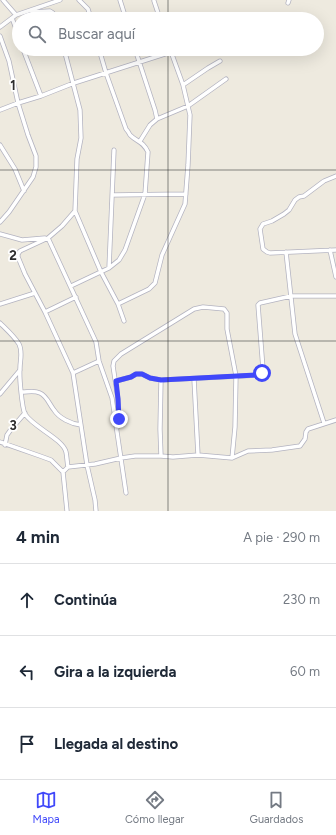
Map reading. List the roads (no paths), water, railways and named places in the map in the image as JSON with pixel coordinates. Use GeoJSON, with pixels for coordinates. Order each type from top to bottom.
{"type":"FeatureCollection","features":[{"type":"Feature","properties":{"kind":"street"},"geometry":{"type":"LineString","coordinates":[[3,0],[13,12]]}},
{"type":"Feature","properties":{"kind":"street"},"geometry":{"type":"LineString","coordinates":[[28,12],[60,0]]}},
{"type":"Feature","properties":{"kind":"street"},"geometry":{"type":"LineString","coordinates":[[79,0],[88,9],[89,12]]}},
{"type":"Feature","properties":{"kind":"street"},"geometry":{"type":"LineString","coordinates":[[120,0],[124,12]]}},
{"type":"Feature","properties":{"kind":"street"},"geometry":{"type":"LineString","coordinates":[[154,1],[158,12]]}},
{"type":"Feature","properties":{"kind":"street"},"geometry":{"type":"LineString","coordinates":[[33,12],[48,10],[52,12]]}},
{"type":"Feature","properties":{"kind":"street"},"geometry":{"type":"LineString","coordinates":[[0,28],[12,18]]}},
{"type":"Feature","properties":{"kind":"street"},"geometry":{"type":"LineString","coordinates":[[0,36],[8,61],[18,103],[36,156],[36,167],[33,177],[9,212],[0,222]]}},
{"type":"Feature","properties":{"kind":"street"},"geometry":{"type":"LineString","coordinates":[[26,56],[40,96]]}},
{"type":"Feature","properties":{"kind":"street"},"geometry":{"type":"LineString","coordinates":[[66,56],[80,110],[82,138],[77,158],[75,211],[101,272],[118,304],[124,321]]}},
{"type":"Feature","properties":{"kind":"street"},"geometry":{"type":"LineString","coordinates":[[70,286],[109,268],[119,260],[145,194],[148,152],[145,146],[131,136],[126,129],[101,56]]}},
{"type":"Feature","properties":{"kind":"street"},"geometry":{"type":"LineString","coordinates":[[137,56],[155,110],[156,119]]}},
{"type":"Feature","properties":{"kind":"street"},"geometry":{"type":"LineString","coordinates":[[0,110],[74,83],[139,63],[156,56]]}},
{"type":"Feature","properties":{"kind":"street"},"geometry":{"type":"LineString","coordinates":[[118,304],[149,288],[155,283],[162,256],[185,204],[190,115],[173,56]]}},
{"type":"Feature","properties":{"kind":"street"},"geometry":{"type":"LineString","coordinates":[[182,85],[220,61]]}},
{"type":"Feature","properties":{"kind":"street"},"geometry":{"type":"LineString","coordinates":[[140,141],[150,125],[156,119],[188,106],[226,79]]}},
{"type":"Feature","properties":{"kind":"street"},"geometry":{"type":"LineString","coordinates":[[0,145],[15,169],[24,191]]}},
{"type":"Feature","properties":{"kind":"street"},"geometry":{"type":"LineString","coordinates":[[109,268],[114,150]]}},
{"type":"Feature","properties":{"kind":"street"},"geometry":{"type":"LineString","coordinates":[[336,176],[324,181],[304,196],[299,197],[284,214],[263,224],[260,232],[262,246],[270,253],[336,250]]}},
{"type":"Feature","properties":{"kind":"street"},"geometry":{"type":"LineString","coordinates":[[112,195],[186,194]]}},
{"type":"Feature","properties":{"kind":"street"},"geometry":{"type":"LineString","coordinates":[[75,211],[62,226],[48,238],[20,251],[18,257],[73,372],[86,465],[95,500],[96,511]]}},
{"type":"Feature","properties":{"kind":"street"},"geometry":{"type":"LineString","coordinates":[[0,234],[22,240],[48,238]]}},
{"type":"Feature","properties":{"kind":"street"},"geometry":{"type":"LineString","coordinates":[[48,238],[96,342],[99,361],[112,398],[126,493]]}},
{"type":"Feature","properties":{"kind":"street"},"geometry":{"type":"LineString","coordinates":[[330,250],[336,277]]}},
{"type":"Feature","properties":{"kind":"street"},"geometry":{"type":"LineString","coordinates":[[286,252],[295,334],[324,423]]}},
{"type":"Feature","properties":{"kind":"street"},"geometry":{"type":"LineString","coordinates":[[0,304],[35,293]]}},
{"type":"Feature","properties":{"kind":"street"},"geometry":{"type":"LineString","coordinates":[[116,381],[136,374],[142,374],[150,378],[161,380],[257,375],[262,373],[263,370],[258,305],[260,303],[291,296],[336,296]]}},
{"type":"Feature","properties":{"kind":"street"},"geometry":{"type":"LineString","coordinates":[[45,312],[76,297]]}},
{"type":"Feature","properties":{"kind":"street"},"geometry":{"type":"LineString","coordinates":[[117,428],[119,419],[116,381],[113,366],[114,361],[121,354],[194,309],[203,307],[224,309],[227,313],[227,329],[236,376],[235,427],[232,458]]}},
{"type":"Feature","properties":{"kind":"street"},"geometry":{"type":"LineString","coordinates":[[0,323],[19,344],[21,356],[20,370],[25,414],[61,444],[66,451],[68,467]]}},
{"type":"Feature","properties":{"kind":"street"},"geometry":{"type":"LineString","coordinates":[[73,372],[99,361]]}},
{"type":"Feature","properties":{"kind":"street"},"geometry":{"type":"LineString","coordinates":[[0,394],[20,370]]}},
{"type":"Feature","properties":{"kind":"street"},"geometry":{"type":"LineString","coordinates":[[194,378],[198,455]]}},
{"type":"Feature","properties":{"kind":"street"},"geometry":{"type":"LineString","coordinates":[[161,380],[161,456]]}},
{"type":"Feature","properties":{"kind":"street"},"geometry":{"type":"LineString","coordinates":[[22,392],[35,391],[41,393],[54,411],[71,423],[81,425]]}},
{"type":"Feature","properties":{"kind":"street"},"geometry":{"type":"LineString","coordinates":[[5,445],[7,435],[25,414]]}},
{"type":"Feature","properties":{"kind":"street"},"geometry":{"type":"LineString","coordinates":[[63,472],[68,467],[95,464],[135,456],[173,457],[198,455],[232,458],[248,451],[272,450],[300,446],[305,439],[308,429],[336,420]]}},
{"type":"Feature","properties":{"kind":"street"},"geometry":{"type":"LineString","coordinates":[[0,442],[51,460],[63,472],[67,511]]}}]}
